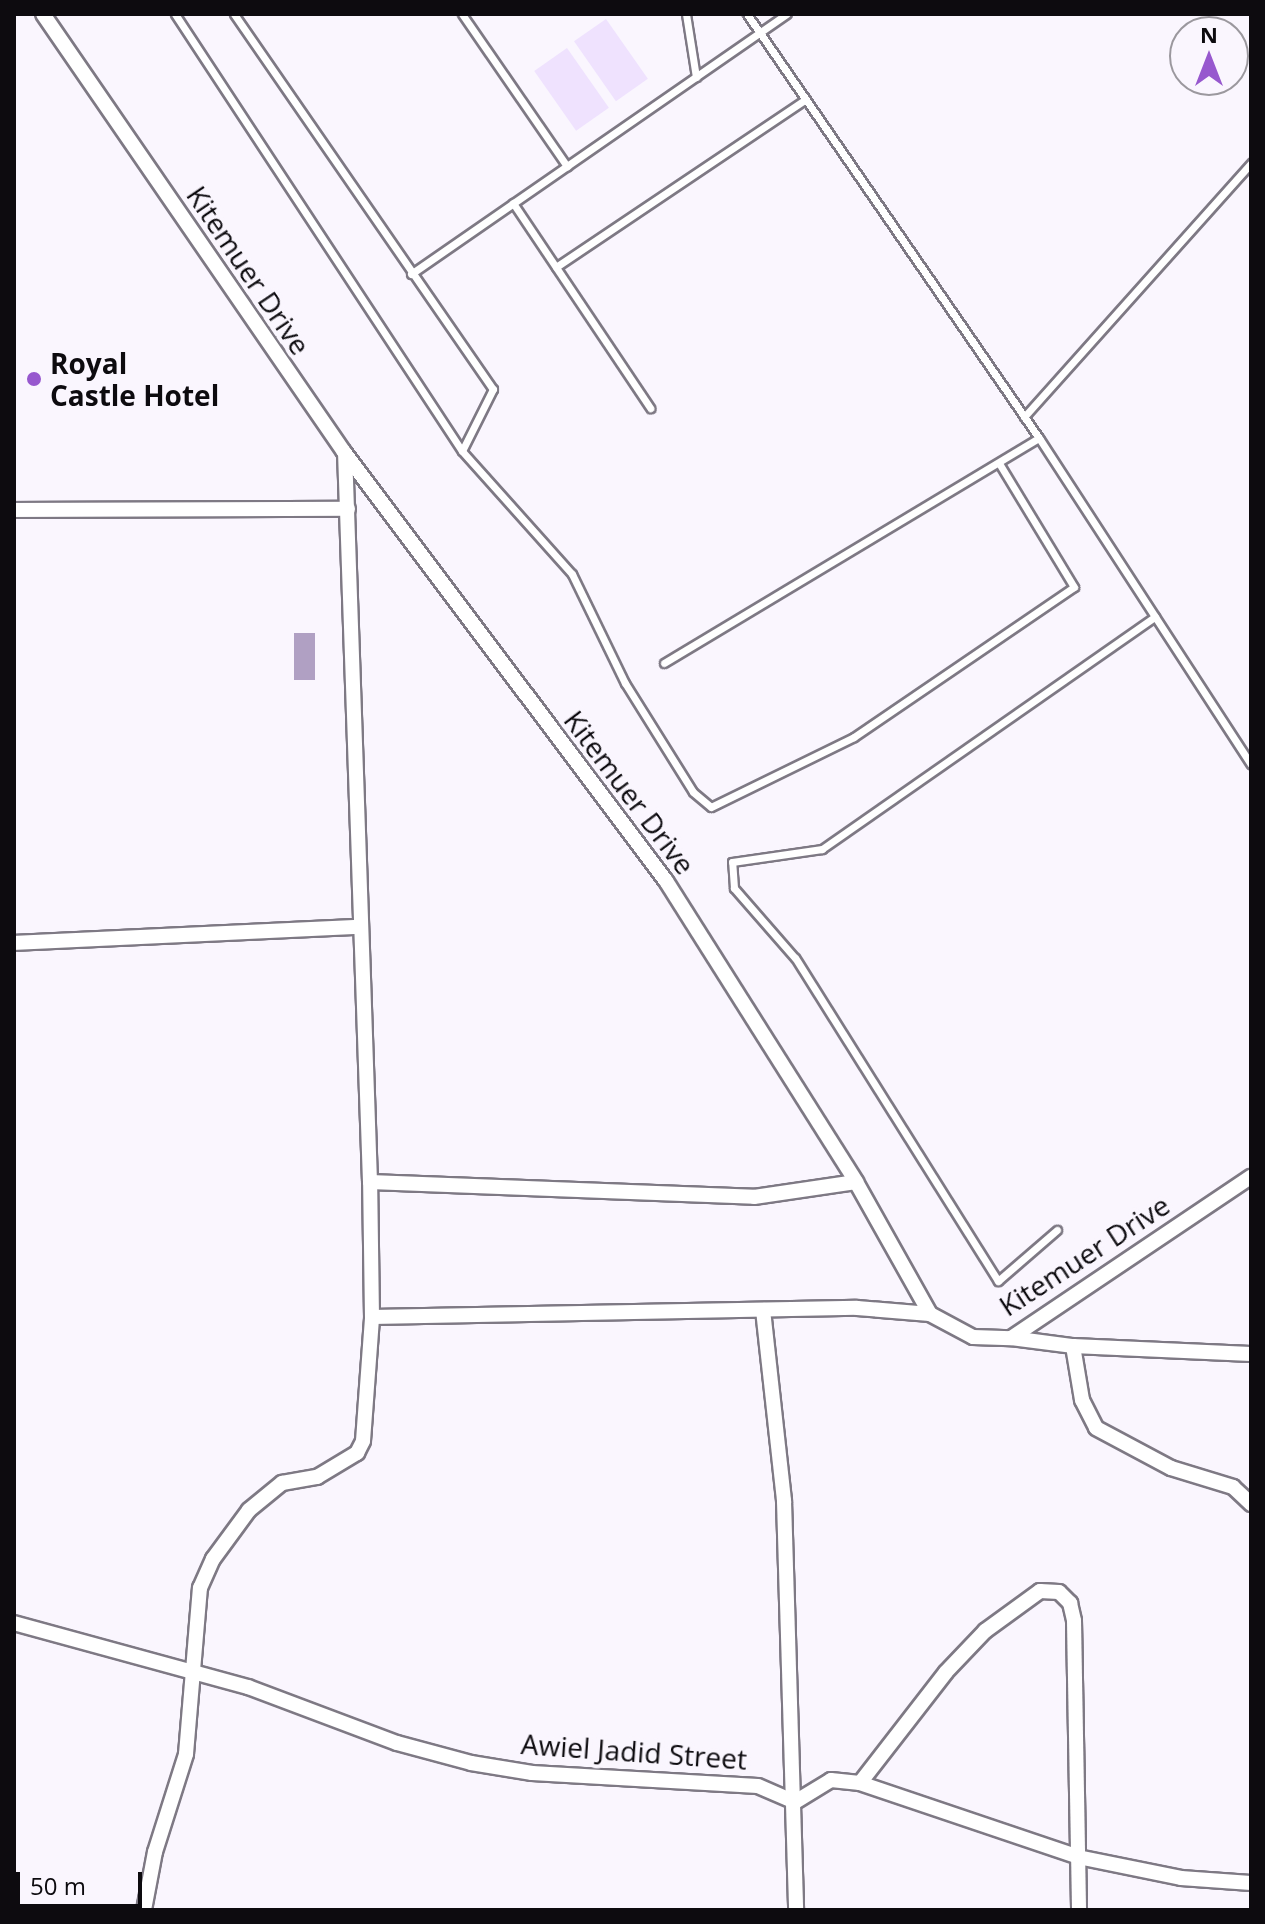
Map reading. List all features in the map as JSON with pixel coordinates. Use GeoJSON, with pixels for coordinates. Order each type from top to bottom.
{"type":"FeatureCollection","features":[{"type":"Feature","properties":{"kind":"street","name":"Kitemuer Drive"},"geometry":{"type":"LineString","coordinates":[[43,14],[344,452],[666,881],[856,1182],[930,1314],[973,1337],[1011,1338],[1251,1177]]}},
{"type":"Feature","properties":{"kind":"street"},"geometry":{"type":"LineString","coordinates":[[144,1910],[155,1852],[186,1754],[200,1588],[236,1525],[282,1483],[317,1477],[360,1451],[372,1317],[370,1182],[358,927],[344,452]]}},
{"type":"Feature","properties":{"kind":"street"},"geometry":{"type":"LineString","coordinates":[[14,510],[348,509]]}},
{"type":"Feature","properties":{"kind":"street"},"geometry":{"type":"LineString","coordinates":[[14,943],[358,927]]}},
{"type":"Feature","properties":{"kind":"street"},"geometry":{"type":"LineString","coordinates":[[370,1182],[754,1197],[856,1182]]}},
{"type":"Feature","properties":{"kind":"street"},"geometry":{"type":"LineString","coordinates":[[372,1317],[857,1308],[930,1314]]}},
{"type":"Feature","properties":{"kind":"street"},"geometry":{"type":"LineString","coordinates":[[763,1310],[784,1501],[796,1910]]}},
{"type":"Feature","properties":{"kind":"street"},"geometry":{"type":"LineString","coordinates":[[1011,1338],[1073,1346],[1251,1354]]}},
{"type":"Feature","properties":{"kind":"street"},"geometry":{"type":"LineString","coordinates":[[1073,1346],[1082,1400],[1096,1428],[1171,1468],[1233,1487],[1251,1504]]}},
{"type":"Feature","properties":{"kind":"street"},"geometry":{"type":"LineString","coordinates":[[860,1783],[946,1672],[985,1631],[1040,1591],[1059,1592],[1070,1603],[1074,1621],[1079,1910]]}},
{"type":"Feature","properties":{"kind":"street","name":"Awiel Jadid Street"},"geometry":{"type":"LineString","coordinates":[[14,1623],[195,1675],[248,1687],[397,1743],[471,1763],[532,1773],[758,1786],[795,1802]]}},
{"type":"Feature","properties":{"kind":"street"},"geometry":{"type":"LineString","coordinates":[[795,1802],[831,1780],[860,1783],[1078,1857],[1181,1878],[1251,1883]]}},
{"type":"Feature","properties":{"kind":"lane"},"geometry":{"type":"LineString","coordinates":[[175,14],[462,451],[572,574],[625,683],[693,792],[711,807],[854,737],[1074,587],[999,463]]}},
{"type":"Feature","properties":{"kind":"lane"},"geometry":{"type":"LineString","coordinates":[[234,14],[493,389],[462,451]]}},
{"type":"Feature","properties":{"kind":"lane"},"geometry":{"type":"LineString","coordinates":[[462,14],[567,166]]}},
{"type":"Feature","properties":{"kind":"lane"},"geometry":{"type":"LineString","coordinates":[[686,14],[696,77]]}},
{"type":"Feature","properties":{"kind":"lane"},"geometry":{"type":"LineString","coordinates":[[747,14],[1039,438],[1251,764]]}},
{"type":"Feature","properties":{"kind":"lane"},"geometry":{"type":"LineString","coordinates":[[411,274],[787,14]]}},
{"type":"Feature","properties":{"kind":"lane"},"geometry":{"type":"LineString","coordinates":[[556,267],[806,99]]}},
{"type":"Feature","properties":{"kind":"lane"},"geometry":{"type":"LineString","coordinates":[[1024,417],[1251,163]]}},
{"type":"Feature","properties":{"kind":"lane"},"geometry":{"type":"LineString","coordinates":[[513,203],[650,408]]}},
{"type":"Feature","properties":{"kind":"lane"},"geometry":{"type":"LineString","coordinates":[[664,663],[1039,438]]}},
{"type":"Feature","properties":{"kind":"lane"},"geometry":{"type":"LineString","coordinates":[[1057,1230],[998,1281],[795,958],[734,888],[732,862],[822,849],[1155,617]]}},
{"type":"Feature","properties":{"kind":"shaded area"},"geometry":{"type":"Polygon","coordinates":[[[606,19],[648,79],[616,101],[574,41],[606,19]]]}},
{"type":"Feature","properties":{"kind":"shaded area"},"geometry":{"type":"Polygon","coordinates":[[[567,48],[609,108],[576,131],[534,71],[567,48]]]}},
{"type":"Feature","properties":{"kind":"shaded area"},"geometry":{"type":"Polygon","coordinates":[[[294,633],[315,633],[315,680],[294,680],[294,633]]]}},
{"type":"Feature","properties":{"kind":"place","name":"Royal Castle Hotel"},"geometry":{"type":"Point","coordinates":[34,379]}}]}
